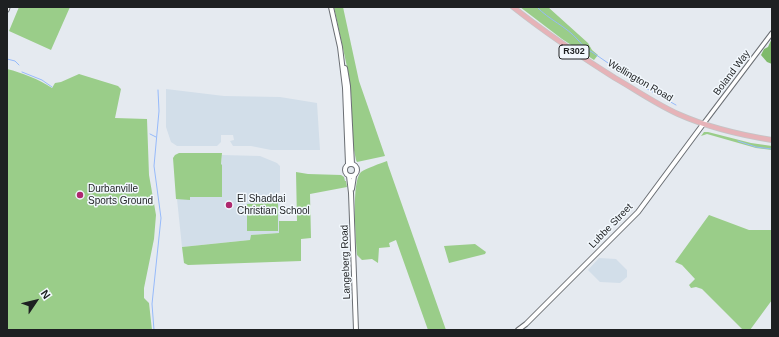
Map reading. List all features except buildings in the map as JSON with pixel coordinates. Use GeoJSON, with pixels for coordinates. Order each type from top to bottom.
{"type":"FeatureCollection","features":[{"type":"Feature","properties":{"kind":"main road"},"geometry":{"type":"LineString","coordinates":[[331,7],[344,60],[348,86],[350,164],[346,167],[345,171],[351,176],[357,173],[358,169],[356,165],[350,164]]}},
{"type":"Feature","properties":{"kind":"main road","name":"Wellington Road"},"geometry":{"type":"LineString","coordinates":[[513,7],[553,38],[639,92],[679,114],[704,123],[747,135],[772,140]]}},
{"type":"Feature","properties":{"kind":"main road","name":"Lubbe Street"},"geometry":{"type":"LineString","coordinates":[[518,330],[526,324],[638,212],[704,123]]}},
{"type":"Feature","properties":{"kind":"main road","name":"Langeberg Road"},"geometry":{"type":"LineString","coordinates":[[351,176],[356,330]]}},
{"type":"Feature","properties":{"kind":"street","name":"Boland Way"},"geometry":{"type":"LineString","coordinates":[[704,123],[772,33]]}},
{"type":"Feature","properties":{"kind":"shaded area"},"geometry":{"type":"Polygon","coordinates":[[[166,89],[224,96],[280,97],[317,103],[320,150],[271,150],[251,146],[233,146],[230,141],[234,140],[233,135],[221,135],[221,142],[217,146],[177,146],[171,142],[166,127],[166,89]]]}},
{"type":"Feature","properties":{"kind":"shaded area","name":"El Shaddai Christian School"},"geometry":{"type":"Polygon","coordinates":[[[222,155],[260,156],[277,163],[280,166],[280,192],[278,193],[278,198],[280,199],[279,233],[251,235],[250,240],[182,247],[177,199],[190,199],[190,165],[221,164],[222,155]]]}},
{"type":"Feature","properties":{"kind":"shaded area"},"geometry":{"type":"Polygon","coordinates":[[[599,258],[616,259],[627,270],[627,277],[620,283],[600,282],[588,270],[599,258]]]}},
{"type":"Feature","properties":{"kind":"green space"},"geometry":{"type":"Polygon","coordinates":[[[19,7],[70,7],[51,50],[9,31],[19,7]]]}},
{"type":"Feature","properties":{"kind":"green space"},"geometry":{"type":"Polygon","coordinates":[[[334,7],[343,7],[359,81],[385,156],[357,162],[356,160],[353,145],[349,76],[334,7]]]}},
{"type":"Feature","properties":{"kind":"green space"},"geometry":{"type":"Polygon","coordinates":[[[520,7],[548,7],[588,43],[592,50],[598,55],[594,60],[562,39],[520,7]]]}},
{"type":"Feature","properties":{"kind":"green space"},"geometry":{"type":"Polygon","coordinates":[[[772,38],[772,64],[767,62],[761,55],[764,49],[768,47],[772,38]]]}},
{"type":"Feature","properties":{"kind":"green space","name":"Durbanville Sports Ground"},"geometry":{"type":"Polygon","coordinates":[[[7,69],[19,72],[52,88],[55,83],[79,74],[118,86],[121,89],[115,118],[147,119],[149,175],[156,215],[154,239],[144,288],[144,298],[149,303],[152,330],[7,330],[7,69]]]}},
{"type":"Feature","properties":{"kind":"green space"},"geometry":{"type":"Polygon","coordinates":[[[704,132],[751,143],[772,146],[772,150],[756,148],[707,134],[701,136],[704,132]]]}},
{"type":"Feature","properties":{"kind":"green space"},"geometry":{"type":"Polygon","coordinates":[[[179,153],[222,153],[222,197],[190,197],[190,200],[176,199],[173,158],[179,153]]]}},
{"type":"Feature","properties":{"kind":"green space"},"geometry":{"type":"Polygon","coordinates":[[[387,161],[446,330],[428,330],[396,240],[389,243],[390,247],[379,248],[378,263],[372,259],[362,260],[357,255],[355,198],[358,177],[361,172],[387,161]]]}},
{"type":"Feature","properties":{"kind":"green space"},"geometry":{"type":"Polygon","coordinates":[[[296,172],[341,175],[346,181],[347,187],[310,194],[311,238],[301,239],[301,261],[188,265],[184,263],[182,247],[250,240],[251,235],[279,233],[279,221],[297,221],[296,172]]]}},
{"type":"Feature","properties":{"kind":"green space"},"geometry":{"type":"Polygon","coordinates":[[[278,203],[278,231],[247,231],[247,204],[278,203]]]}},
{"type":"Feature","properties":{"kind":"green space"},"geometry":{"type":"Polygon","coordinates":[[[709,215],[749,230],[772,230],[772,300],[750,330],[743,330],[702,289],[696,287],[691,288],[689,285],[695,279],[682,265],[675,262],[709,215]]]}},
{"type":"Feature","properties":{"kind":"green space"},"geometry":{"type":"Polygon","coordinates":[[[475,244],[486,252],[485,254],[449,263],[444,246],[475,244]]]}},
{"type":"Feature","properties":{"kind":"waterway"},"geometry":{"type":"LineString","coordinates":[[537,7],[573,35],[588,50],[640,85],[676,105]]}},
{"type":"Feature","properties":{"kind":"waterway"},"geometry":{"type":"LineString","coordinates":[[7,59],[15,61],[19,65]]}},
{"type":"Feature","properties":{"kind":"waterway"},"geometry":{"type":"LineString","coordinates":[[22,72],[42,80],[52,87]]}},
{"type":"Feature","properties":{"kind":"waterway"},"geometry":{"type":"LineString","coordinates":[[154,330],[152,304],[161,218],[154,166],[159,111],[158,90]]}},
{"type":"Feature","properties":{"kind":"waterway"},"geometry":{"type":"LineString","coordinates":[[150,134],[156,137]]}},
{"type":"Feature","properties":{"kind":"waterway"},"geometry":{"type":"LineString","coordinates":[[738,141],[756,147],[772,149]]}},
{"type":"Feature","properties":{"kind":"place","name":"Durbanville Sports Ground"},"geometry":{"type":"Point","coordinates":[80,195]}},
{"type":"Feature","properties":{"kind":"place","name":"El Shaddai Christian School"},"geometry":{"type":"Point","coordinates":[229,205]}}]}
